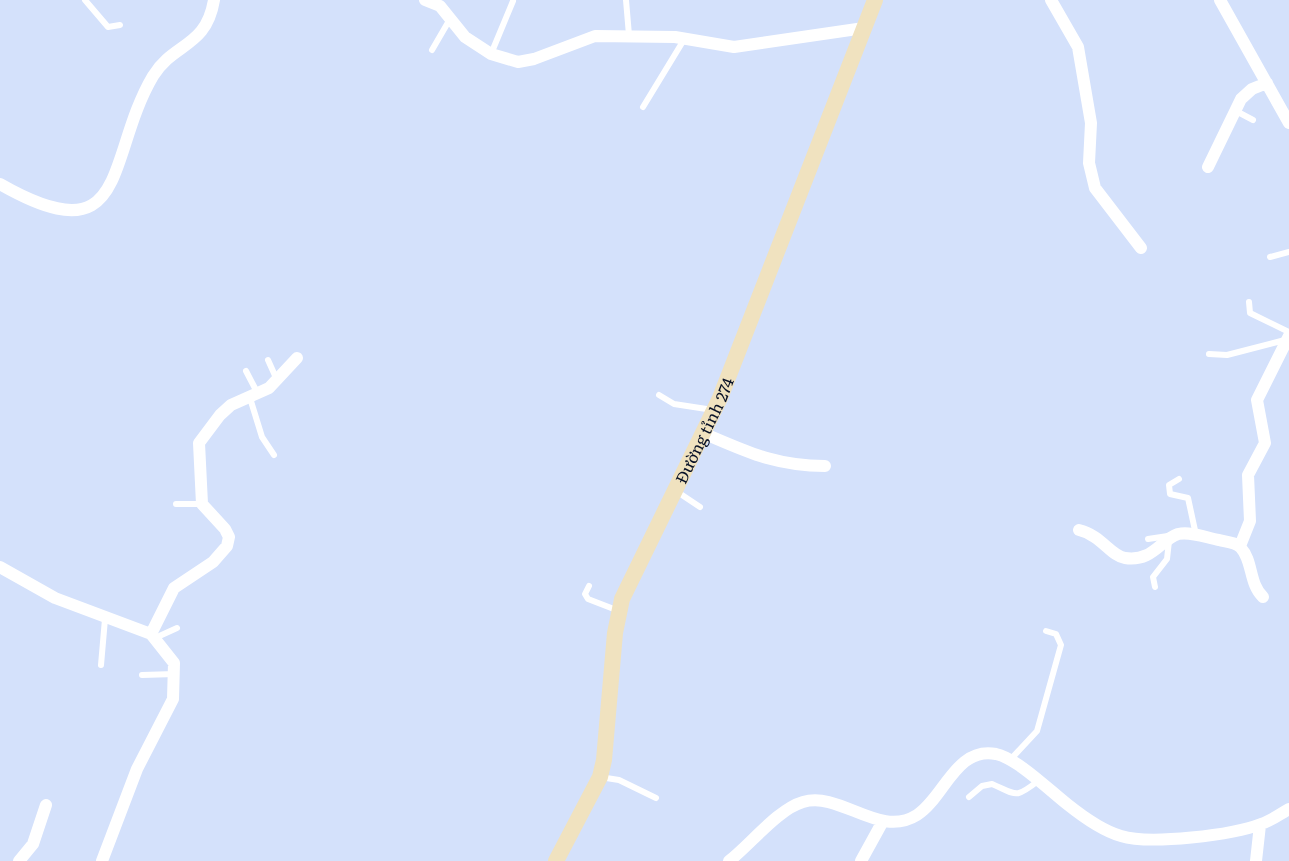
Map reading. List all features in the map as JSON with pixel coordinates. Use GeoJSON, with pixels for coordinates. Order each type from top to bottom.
{"type":"FeatureCollection","features":[{"type":"Feature","properties":{"kind":"main road","name":"Đường tỉnh 274"},"geometry":{"type":"LineString","coordinates":[[556,861],[600,777],[604,760],[615,633],[622,599],[714,410],[875,0]]}},
{"type":"Feature","properties":{"kind":"street"},"geometry":{"type":"LineString","coordinates":[[0,184],[39,205],[72,211],[85,210],[95,204],[111,181],[155,74],[201,34],[208,24],[214,0]]}},
{"type":"Feature","properties":{"kind":"street"},"geometry":{"type":"LineString","coordinates":[[425,0],[440,6],[465,37],[491,54],[518,62],[534,59],[583,39],[629,35],[685,38],[734,47],[864,28]]}},
{"type":"Feature","properties":{"kind":"street"},"geometry":{"type":"LineString","coordinates":[[1051,0],[1078,47],[1091,123],[1089,163],[1095,188],[1141,248]]}},
{"type":"Feature","properties":{"kind":"street"},"geometry":{"type":"LineString","coordinates":[[1220,0],[1289,123]]}},
{"type":"Feature","properties":{"kind":"street"},"geometry":{"type":"LineString","coordinates":[[1208,167],[1235,111],[1246,94],[1266,83]]}},
{"type":"Feature","properties":{"kind":"street"},"geometry":{"type":"LineString","coordinates":[[1263,597],[1254,586],[1240,546],[1250,521],[1248,476],[1265,443],[1257,400],[1288,336]]}},
{"type":"Feature","properties":{"kind":"street"},"geometry":{"type":"LineString","coordinates":[[153,636],[174,588],[213,562],[227,546],[229,537],[225,529],[202,504],[199,443],[220,415],[231,405],[254,396],[277,381],[297,358]]}},
{"type":"Feature","properties":{"kind":"street"},"geometry":{"type":"LineString","coordinates":[[704,433],[772,462],[795,466],[825,466]]}},
{"type":"Feature","properties":{"kind":"street"},"geometry":{"type":"LineString","coordinates":[[1078,530],[1100,538],[1111,550],[1124,558],[1154,553],[1173,537],[1197,536],[1240,546]]}},
{"type":"Feature","properties":{"kind":"street"},"geometry":{"type":"LineString","coordinates":[[0,567],[55,598],[153,636],[174,663],[176,674],[174,699],[137,769],[102,861]]}},
{"type":"Feature","properties":{"kind":"street"},"geometry":{"type":"LineString","coordinates":[[729,861],[800,802],[824,801],[883,821],[903,820],[917,815],[968,760],[982,754],[997,754],[1010,760],[1105,829],[1133,839],[1174,839],[1260,825],[1289,809]]}},
{"type":"Feature","properties":{"kind":"street"},"geometry":{"type":"LineString","coordinates":[[19,861],[33,844],[46,805]]}},
{"type":"Feature","properties":{"kind":"street"},"geometry":{"type":"LineString","coordinates":[[861,861],[883,821]]}},
{"type":"Feature","properties":{"kind":"street"},"geometry":{"type":"LineString","coordinates":[[1256,861],[1260,825]]}},
{"type":"Feature","properties":{"kind":"lane"},"geometry":{"type":"LineString","coordinates":[[85,0],[108,27],[120,25]]}},
{"type":"Feature","properties":{"kind":"lane"},"geometry":{"type":"LineString","coordinates":[[626,0],[629,35]]}},
{"type":"Feature","properties":{"kind":"lane"},"geometry":{"type":"LineString","coordinates":[[491,54],[513,1]]}},
{"type":"Feature","properties":{"kind":"lane"},"geometry":{"type":"LineString","coordinates":[[432,50],[451,18]]}},
{"type":"Feature","properties":{"kind":"lane"},"geometry":{"type":"LineString","coordinates":[[643,107],[685,38]]}},
{"type":"Feature","properties":{"kind":"lane"},"geometry":{"type":"LineString","coordinates":[[1235,111],[1254,120]]}},
{"type":"Feature","properties":{"kind":"lane"},"geometry":{"type":"LineString","coordinates":[[1270,257],[1289,252]]}},
{"type":"Feature","properties":{"kind":"lane"},"geometry":{"type":"LineString","coordinates":[[1249,302],[1250,313],[1288,336]]}},
{"type":"Feature","properties":{"kind":"lane"},"geometry":{"type":"LineString","coordinates":[[1209,354],[1227,356],[1288,336]]}},
{"type":"Feature","properties":{"kind":"lane"},"geometry":{"type":"LineString","coordinates":[[268,360],[277,381]]}},
{"type":"Feature","properties":{"kind":"lane"},"geometry":{"type":"LineString","coordinates":[[246,370],[262,437],[274,455]]}},
{"type":"Feature","properties":{"kind":"lane"},"geometry":{"type":"LineString","coordinates":[[659,395],[674,404],[714,410]]}},
{"type":"Feature","properties":{"kind":"lane"},"geometry":{"type":"LineString","coordinates":[[1179,480],[1169,485],[1168,490],[1175,495],[1188,498],[1197,536]]}},
{"type":"Feature","properties":{"kind":"lane"},"geometry":{"type":"LineString","coordinates":[[676,491],[700,507]]}},
{"type":"Feature","properties":{"kind":"lane"},"geometry":{"type":"LineString","coordinates":[[176,504],[202,504]]}},
{"type":"Feature","properties":{"kind":"lane"},"geometry":{"type":"LineString","coordinates":[[1148,539],[1173,537],[1167,559],[1153,577],[1155,587]]}},
{"type":"Feature","properties":{"kind":"lane"},"geometry":{"type":"LineString","coordinates":[[589,586],[585,594],[588,599],[620,611]]}},
{"type":"Feature","properties":{"kind":"lane"},"geometry":{"type":"LineString","coordinates":[[101,665],[105,619]]}},
{"type":"Feature","properties":{"kind":"lane"},"geometry":{"type":"LineString","coordinates":[[153,636],[177,628]]}},
{"type":"Feature","properties":{"kind":"lane"},"geometry":{"type":"LineString","coordinates":[[1010,760],[1037,731],[1061,645],[1056,634],[1046,631]]}},
{"type":"Feature","properties":{"kind":"lane"},"geometry":{"type":"LineString","coordinates":[[142,675],[176,674]]}},
{"type":"Feature","properties":{"kind":"lane"},"geometry":{"type":"LineString","coordinates":[[600,777],[619,780],[656,798]]}},
{"type":"Feature","properties":{"kind":"lane"},"geometry":{"type":"LineString","coordinates":[[969,797],[982,786],[992,784],[1012,795],[1020,795],[1038,781]]}}]}
